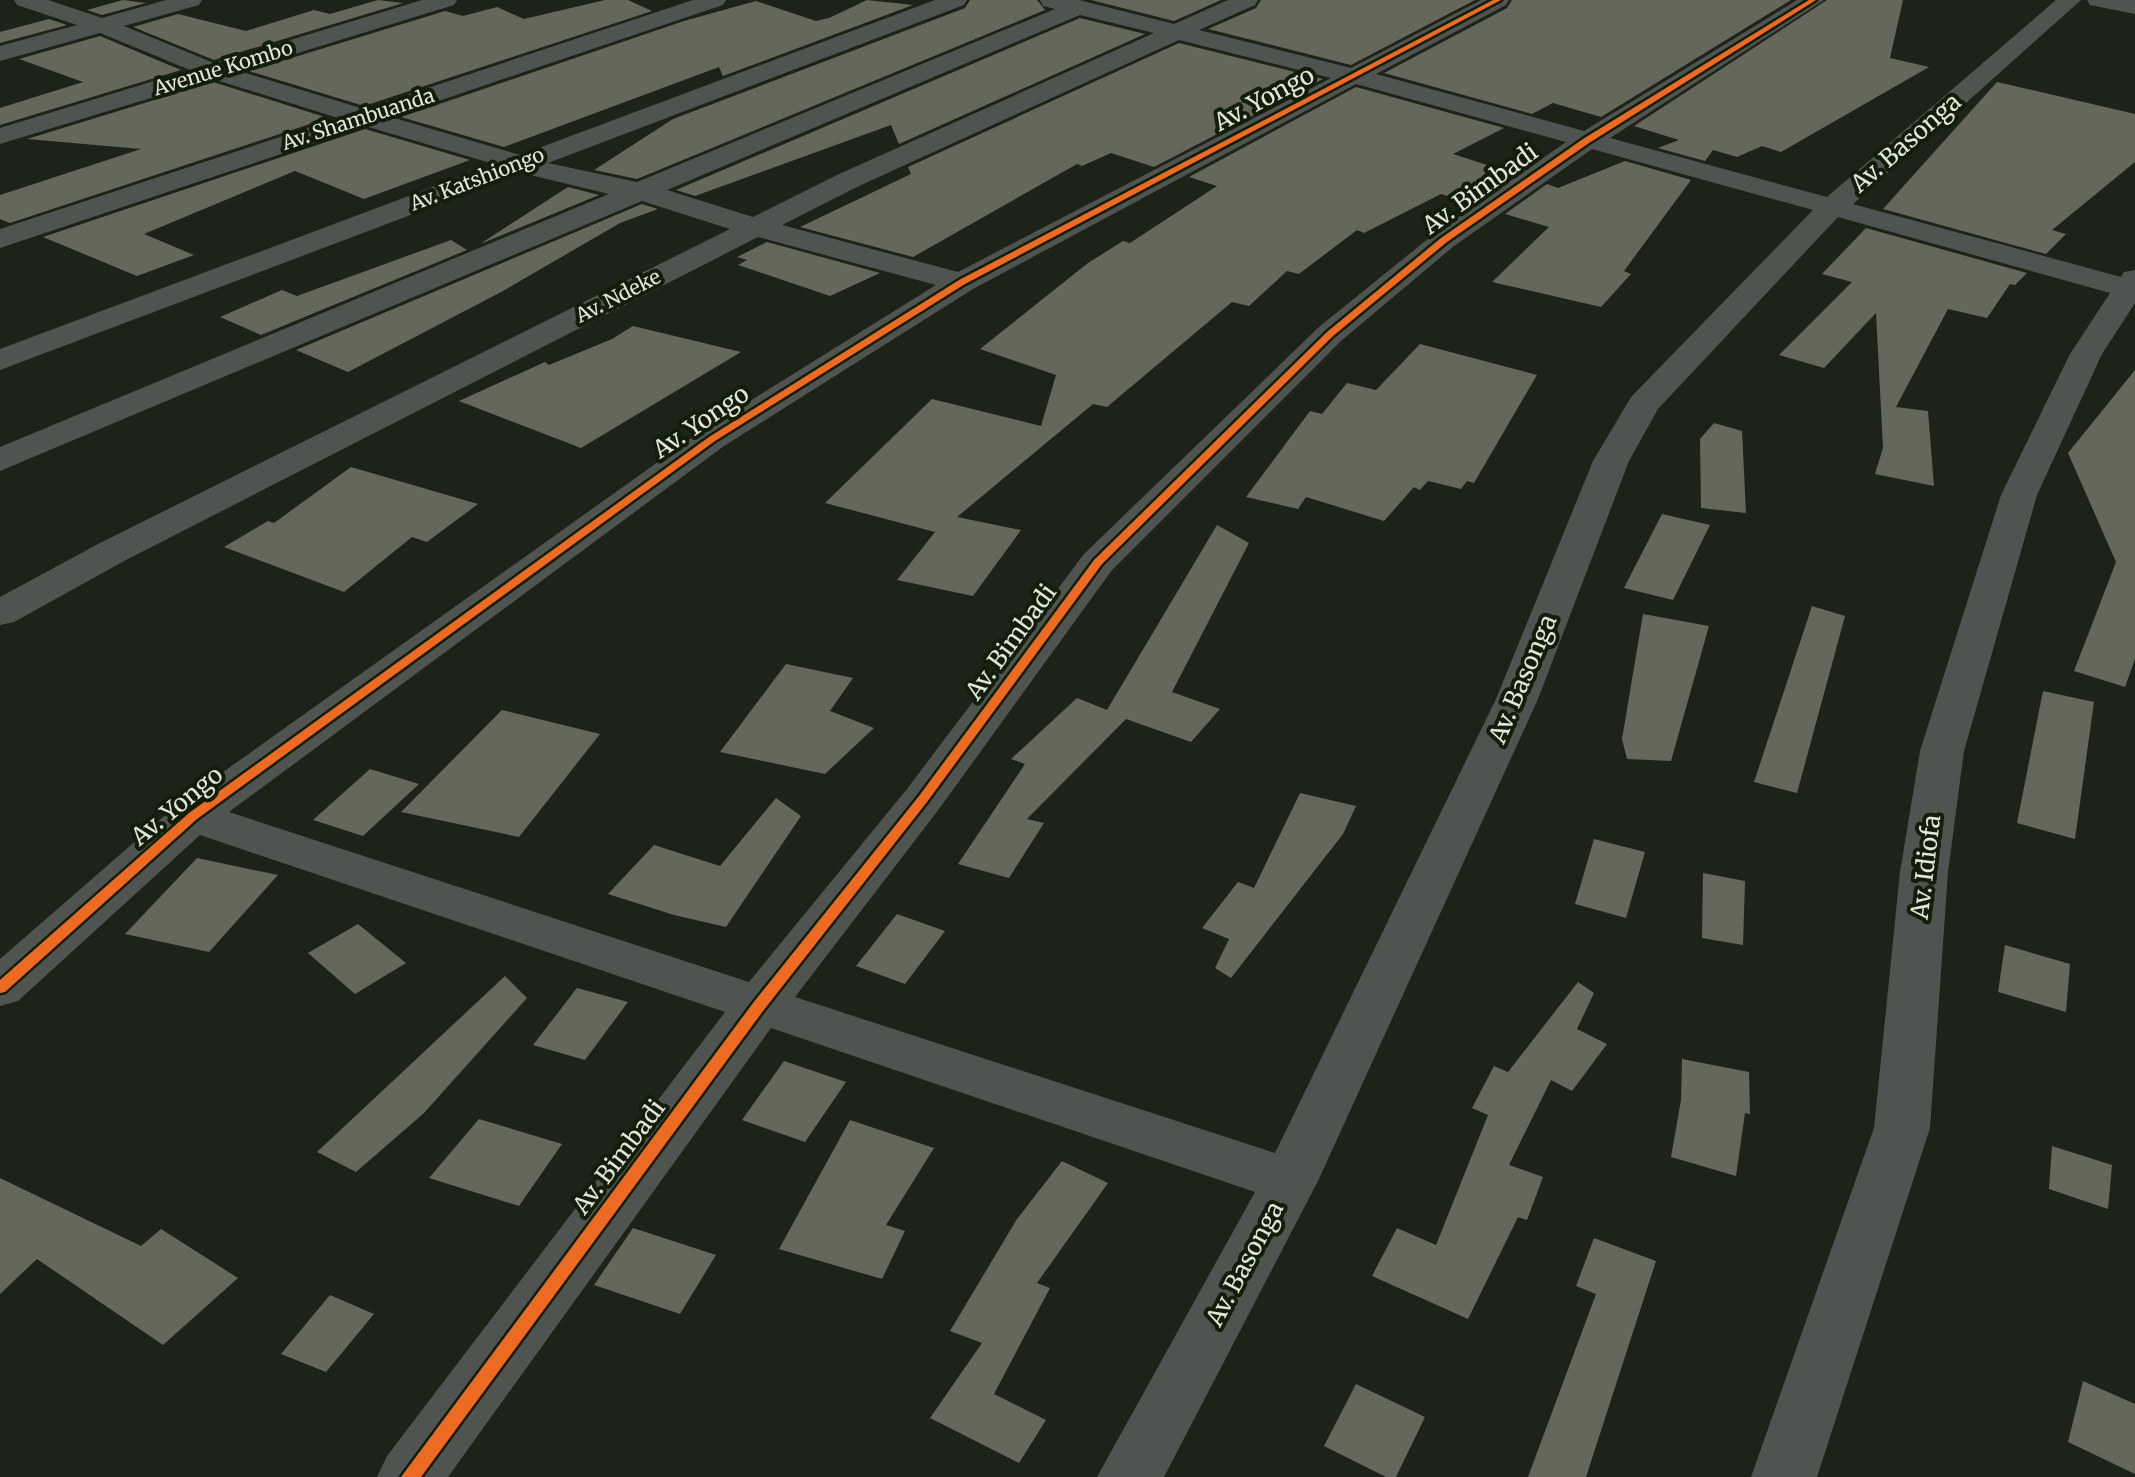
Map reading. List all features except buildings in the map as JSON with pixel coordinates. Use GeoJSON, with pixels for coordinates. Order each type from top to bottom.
{"type":"FeatureCollection","features":[{"type":"Feature","properties":{"kind":"street"},"geometry":{"type":"LineString","coordinates":[[0,2],[10,0]]}},
{"type":"Feature","properties":{"kind":"street"},"geometry":{"type":"LineString","coordinates":[[25,0],[101,25],[213,71],[363,117],[572,179],[644,192],[754,227],[962,282]]}},
{"type":"Feature","properties":{"kind":"street"},"geometry":{"type":"LineString","coordinates":[[0,54],[191,0]]}},
{"type":"Feature","properties":{"kind":"street","name":"Avenue Kombo"},"geometry":{"type":"LineString","coordinates":[[0,136],[446,0]]}},
{"type":"Feature","properties":{"kind":"street","name":"Av. Shambuanda"},"geometry":{"type":"LineString","coordinates":[[0,239],[715,0]]}},
{"type":"Feature","properties":{"kind":"street","name":"Av. Katshiongo"},"geometry":{"type":"LineString","coordinates":[[0,360],[956,0]]}},
{"type":"Feature","properties":{"kind":"street"},"geometry":{"type":"LineString","coordinates":[[1041,0],[1354,76],[2133,286]]}},
{"type":"Feature","properties":{"kind":"street","name":"Av. Ndeke"},"geometry":{"type":"LineString","coordinates":[[0,613],[112,552],[849,180],[1247,0]]}},
{"type":"Feature","properties":{"kind":"street","name":"Av. Yongo"},"geometry":{"type":"LineString","coordinates":[[0,988],[193,816],[712,439],[962,282],[1498,0]]}},
{"type":"Feature","properties":{"kind":"street","name":"Av. Bimbadi"},"geometry":{"type":"LineString","coordinates":[[410,1477],[758,1007],[923,799],[1098,562],[1330,334],[1444,240],[1586,141],[1813,0]]}},
{"type":"Feature","properties":{"kind":"street","name":"Av. Basonga"},"geometry":{"type":"LineString","coordinates":[[1130,1477],[1290,1181],[1517,699],[1611,461],[1643,404],[1833,206],[2070,0]]}},
{"type":"Feature","properties":{"kind":"street"},"geometry":{"type":"LineString","coordinates":[[2098,0],[2135,7]]}},
{"type":"Feature","properties":{"kind":"street"},"geometry":{"type":"LineString","coordinates":[[0,460],[1079,7]]}},
{"type":"Feature","properties":{"kind":"street","name":"Av. Idiofa"},"geometry":{"type":"LineString","coordinates":[[1784,1477],[1902,1128],[1924,872],[1942,751],[2019,495],[2086,354],[2133,286]]}},
{"type":"Feature","properties":{"kind":"street"},"geometry":{"type":"LineString","coordinates":[[193,816],[758,1007],[1290,1181]]}},
{"type":"Feature","properties":{"kind":"cycle path"},"geometry":{"type":"LineString","coordinates":[[0,988],[193,816],[712,439],[962,282],[1498,0]]}},
{"type":"Feature","properties":{"kind":"cycle path"},"geometry":{"type":"LineString","coordinates":[[410,1477],[758,1007],[923,799],[1098,562],[1330,334],[1444,240],[1586,141],[1813,0]]}}]}
